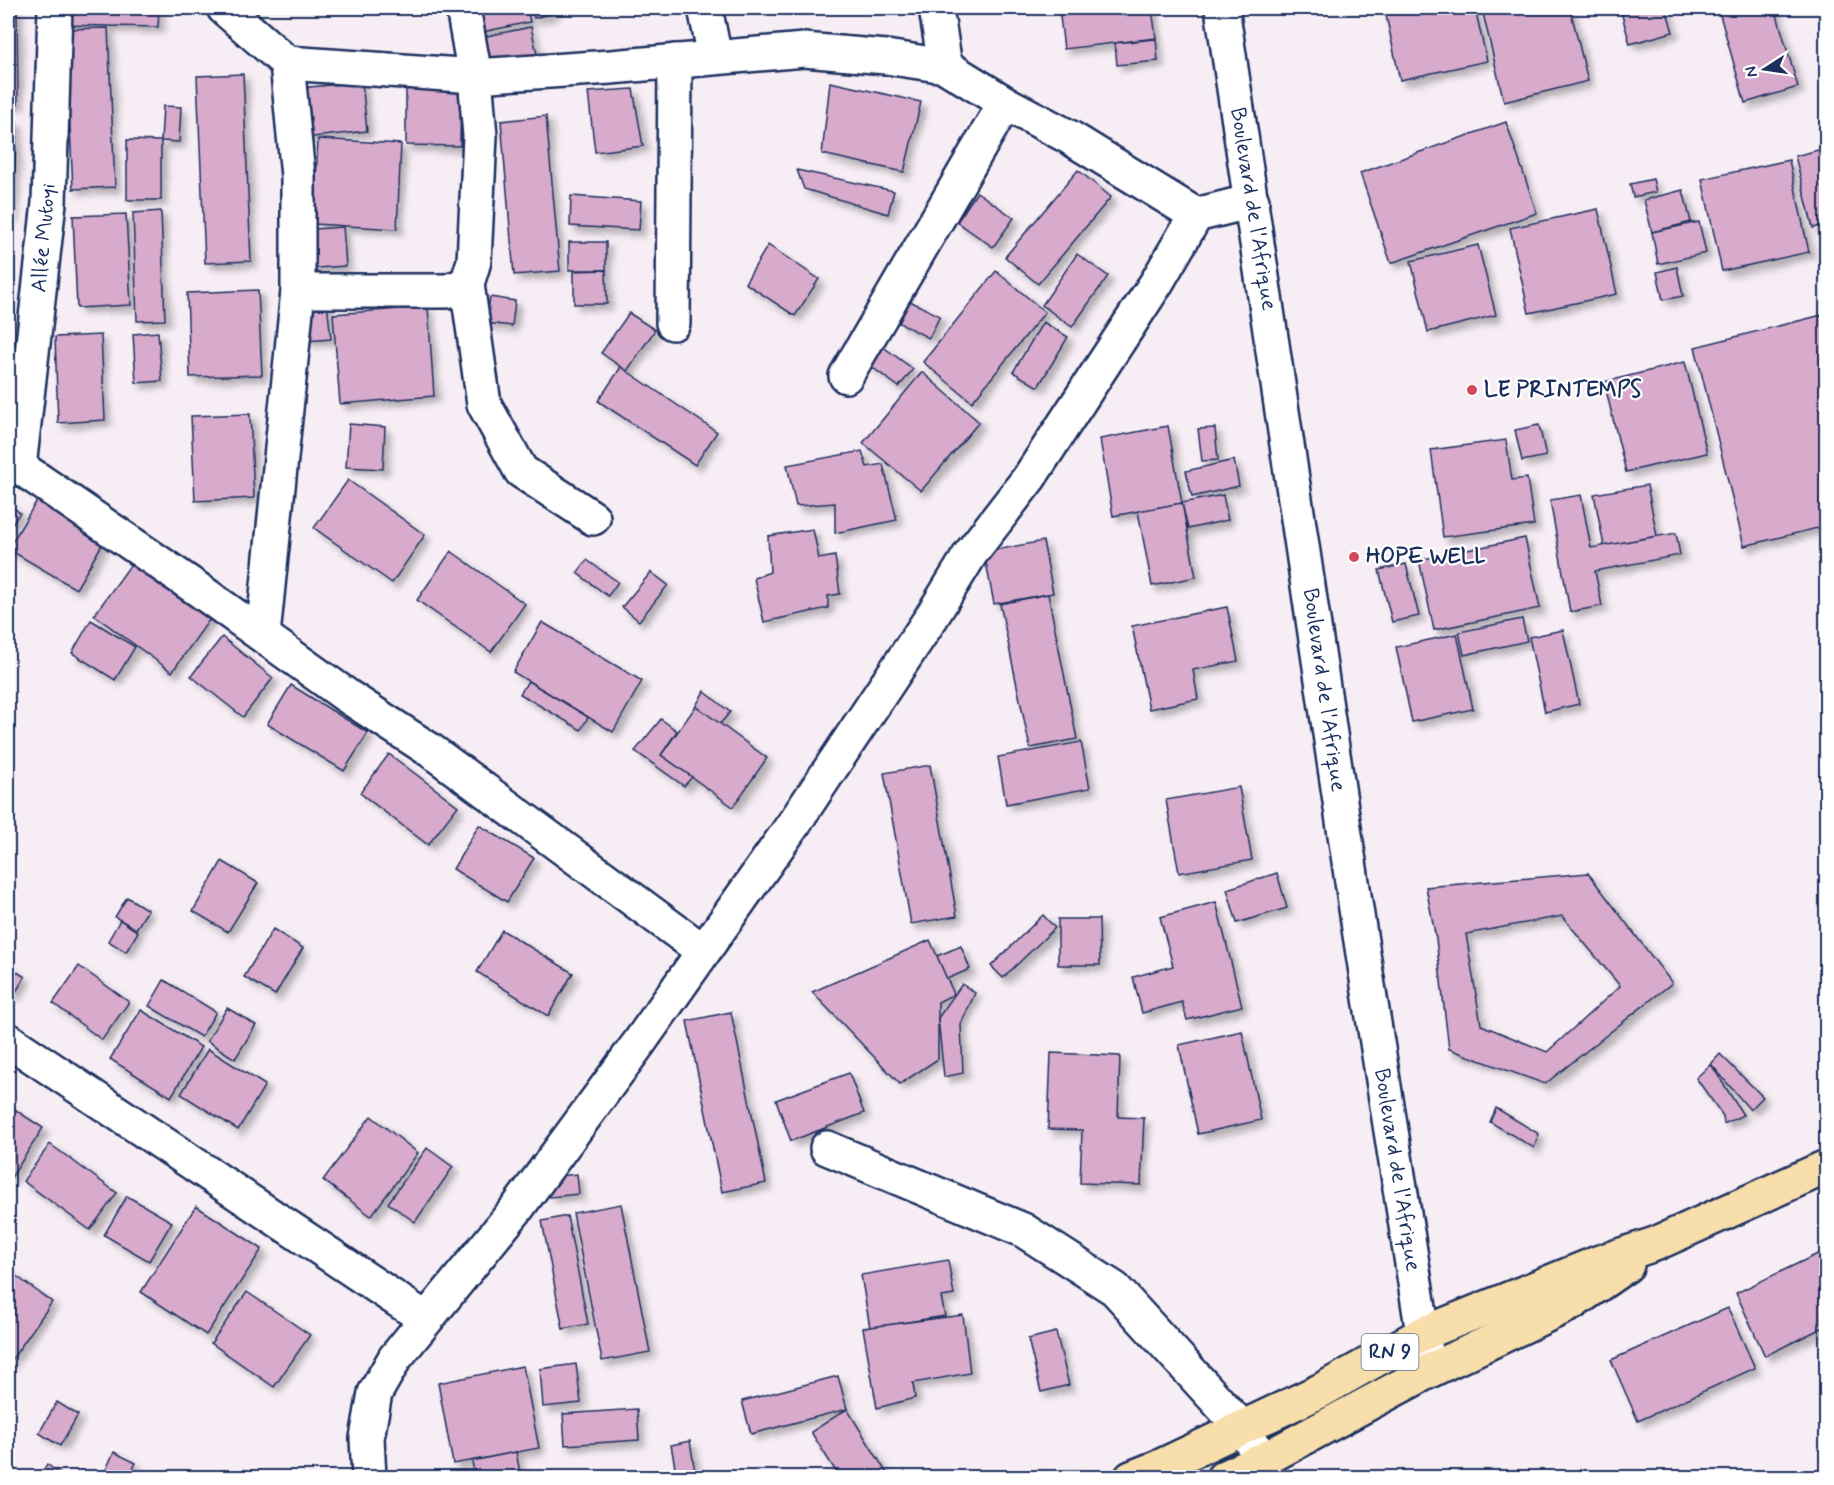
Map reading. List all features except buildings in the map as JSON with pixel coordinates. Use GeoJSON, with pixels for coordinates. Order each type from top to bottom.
{"type":"FeatureCollection","features":[{"type":"Feature","properties":{"kind":"main road","name":"RN 9"},"geometry":{"type":"LineString","coordinates":[[1131,1478],[1320,1391],[1422,1334],[1597,1263],[1655,1244],[1827,1167]]}},
{"type":"Feature","properties":{"kind":"main road","name":"RN 9"},"geometry":{"type":"LineString","coordinates":[[1223,1478],[1263,1460],[1429,1371],[1572,1303],[1655,1244]]}},
{"type":"Feature","properties":{"kind":"street","name":"Allée Mutoyi"},"geometry":{"type":"LineString","coordinates":[[13,463],[49,203],[55,8]]}},
{"type":"Feature","properties":{"kind":"street"},"geometry":{"type":"LineString","coordinates":[[224,8],[287,63],[475,76],[804,50],[886,57],[945,66],[1005,104],[1069,137],[1196,215],[1252,201]]}},
{"type":"Feature","properties":{"kind":"street"},"geometry":{"type":"LineString","coordinates":[[463,8],[475,76],[480,136],[474,261],[467,284],[484,404],[521,471],[593,518]]}},
{"type":"Feature","properties":{"kind":"street"},"geometry":{"type":"LineString","coordinates":[[705,8],[715,57]]}},
{"type":"Feature","properties":{"kind":"street"},"geometry":{"type":"LineString","coordinates":[[936,8],[945,66]]}},
{"type":"Feature","properties":{"kind":"street","name":"Boulevard de l'Afrique"},"geometry":{"type":"LineString","coordinates":[[1226,8],[1252,201],[1357,911],[1429,1371]]}},
{"type":"Feature","properties":{"kind":"street"},"geometry":{"type":"LineString","coordinates":[[673,323],[675,61]]}},
{"type":"Feature","properties":{"kind":"street"},"geometry":{"type":"LineString","coordinates":[[263,635],[298,291],[298,176],[287,63]]}},
{"type":"Feature","properties":{"kind":"street"},"geometry":{"type":"LineString","coordinates":[[846,376],[1005,104]]}},
{"type":"Feature","properties":{"kind":"street"},"geometry":{"type":"LineString","coordinates":[[369,1478],[367,1438],[375,1393],[395,1358],[518,1207],[639,1043],[795,822],[907,655],[971,554],[1029,478],[1157,282],[1196,215]]}},
{"type":"Feature","properties":{"kind":"street"},"geometry":{"type":"LineString","coordinates":[[298,291],[447,291],[467,284]]}},
{"type":"Feature","properties":{"kind":"street"},"geometry":{"type":"LineString","coordinates":[[13,463],[263,635],[347,696],[430,750],[703,951]]}},
{"type":"Feature","properties":{"kind":"street"},"geometry":{"type":"LineString","coordinates":[[8,1040],[426,1319]]}},
{"type":"Feature","properties":{"kind":"street"},"geometry":{"type":"LineString","coordinates":[[827,1148],[1023,1230],[1115,1289],[1242,1428],[1263,1460]]}},
{"type":"Feature","properties":{"kind":"place","name":"LE PRINTEMPS"},"geometry":{"type":"Point","coordinates":[1472,390]}},
{"type":"Feature","properties":{"kind":"place","name":"HOPE WELL"},"geometry":{"type":"Point","coordinates":[1354,557]}}]}
